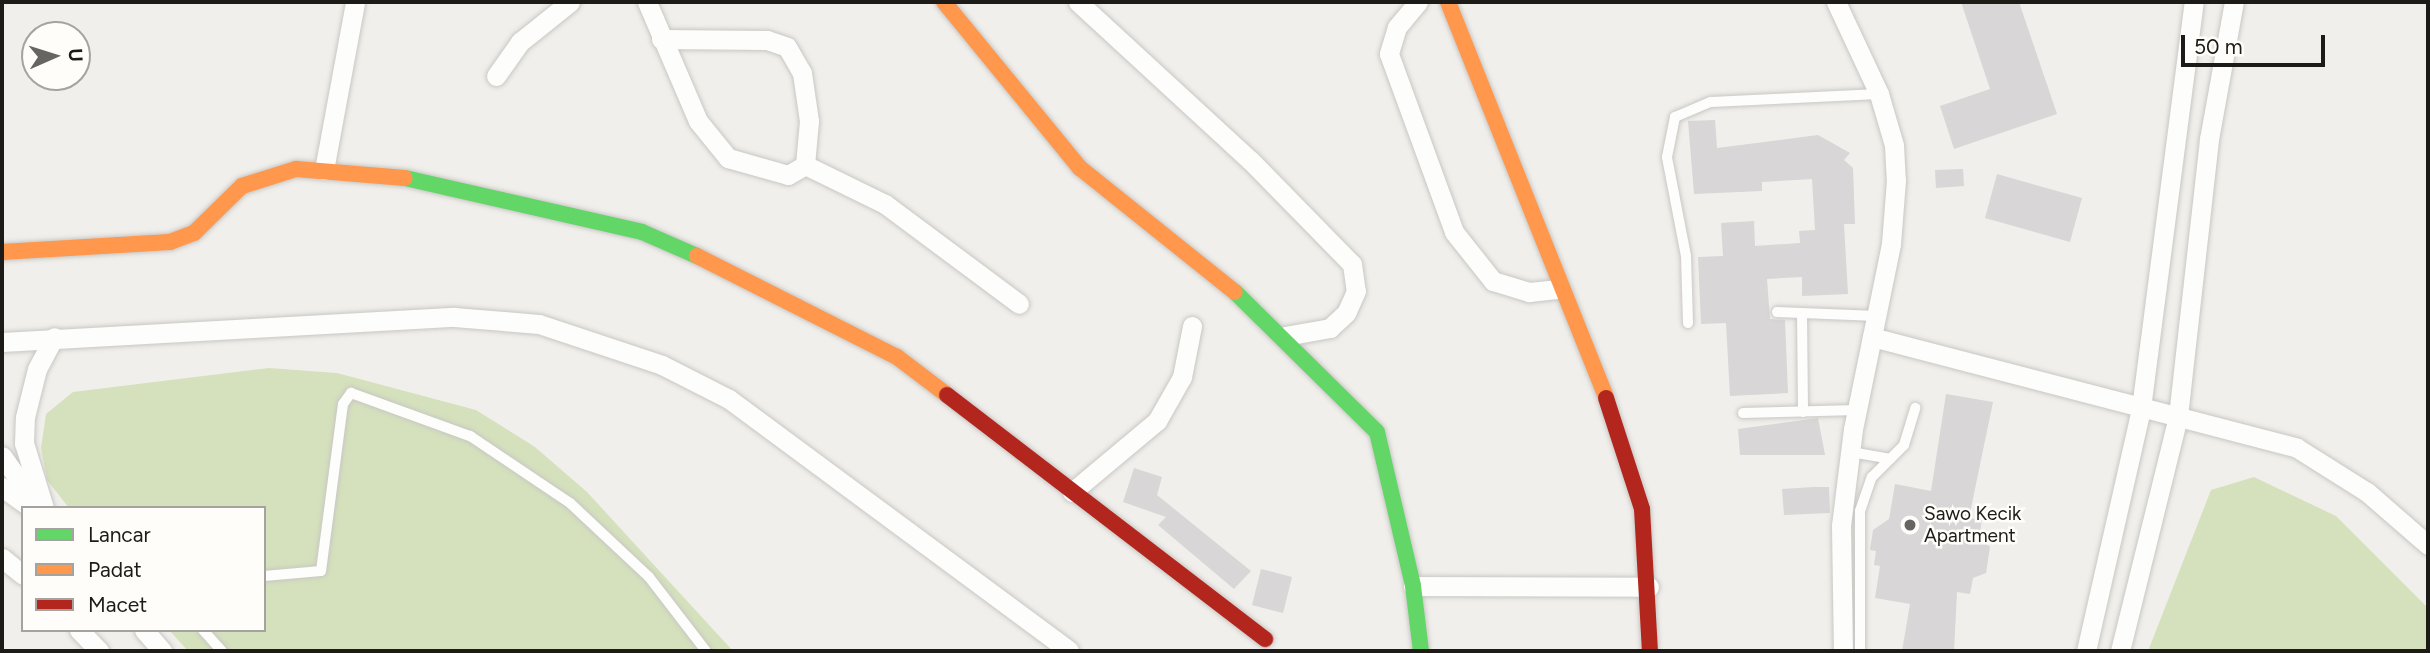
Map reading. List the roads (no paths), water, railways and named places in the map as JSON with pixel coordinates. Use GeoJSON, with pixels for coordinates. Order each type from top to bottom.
{"type":"FeatureCollection","features":[{"type":"Feature","properties":{"kind":"street"},"geometry":{"type":"LineString","coordinates":[[324,170],[355,2]]}},
{"type":"Feature","properties":{"kind":"street"},"geometry":{"type":"LineString","coordinates":[[496,76],[520,42],[570,2]]}},
{"type":"Feature","properties":{"kind":"street"},"geometry":{"type":"LineString","coordinates":[[647,2],[698,121],[727,158],[788,175],[805,164]]}},
{"type":"Feature","properties":{"kind":"street"},"geometry":{"type":"LineString","coordinates":[[944,2],[1080,169],[1189,250],[1285,336],[1377,432],[1413,586],[1421,651]]}},
{"type":"Feature","properties":{"kind":"street"},"geometry":{"type":"LineString","coordinates":[[1078,2],[1251,160],[1352,264],[1356,291],[1346,313],[1330,328],[1285,336]]}},
{"type":"Feature","properties":{"kind":"street"},"geometry":{"type":"LineString","coordinates":[[1419,2],[1397,27],[1391,64],[1454,232],[1493,281],[1529,292],[1559,289]]}},
{"type":"Feature","properties":{"kind":"street"},"geometry":{"type":"LineString","coordinates":[[1448,2],[1559,289],[1630,458],[1642,509],[1649,587],[1650,651]]}},
{"type":"Feature","properties":{"kind":"street"},"geometry":{"type":"LineString","coordinates":[[1836,2],[1879,94],[1894,145],[1896,180],[1877,316],[1850,452],[1841,526],[1843,651]]}},
{"type":"Feature","properties":{"kind":"street"},"geometry":{"type":"LineString","coordinates":[[2086,651],[2141,408],[2194,2]]}},
{"type":"Feature","properties":{"kind":"street"},"geometry":{"type":"LineString","coordinates":[[2120,651],[2178,416],[2205,166],[2234,2]]}},
{"type":"Feature","properties":{"kind":"street"},"geometry":{"type":"LineString","coordinates":[[661,38],[767,40],[787,47],[802,73],[808,121],[805,164]]}},
{"type":"Feature","properties":{"kind":"street"},"geometry":{"type":"LineString","coordinates":[[805,164],[885,204],[1019,304]]}},
{"type":"Feature","properties":{"kind":"street"},"geometry":{"type":"LineString","coordinates":[[2,251],[170,243],[194,233],[242,186],[263,175],[324,170],[460,186],[642,232],[768,286],[887,351],[1265,639]]}},
{"type":"Feature","properties":{"kind":"street"},"geometry":{"type":"LineString","coordinates":[[2,342],[54,337],[454,317],[539,324],[663,365],[729,399],[1069,651]]}},
{"type":"Feature","properties":{"kind":"street"},"geometry":{"type":"LineString","coordinates":[[1072,492],[1157,421],[1182,377],[1192,326]]}},
{"type":"Feature","properties":{"kind":"street"},"geometry":{"type":"LineString","coordinates":[[40,506],[27,454],[25,417],[37,369],[54,337]]}},
{"type":"Feature","properties":{"kind":"street"},"geometry":{"type":"LineString","coordinates":[[1872,337],[2297,448],[2367,492],[2428,545]]}},
{"type":"Feature","properties":{"kind":"street"},"geometry":{"type":"LineString","coordinates":[[2,456],[40,506]]}},
{"type":"Feature","properties":{"kind":"street"},"geometry":{"type":"LineString","coordinates":[[2,487],[28,506]]}},
{"type":"Feature","properties":{"kind":"street"},"geometry":{"type":"LineString","coordinates":[[2,558],[21,573]]}},
{"type":"Feature","properties":{"kind":"street"},"geometry":{"type":"LineString","coordinates":[[1413,586],[1649,587]]}},
{"type":"Feature","properties":{"kind":"street"},"geometry":{"type":"LineString","coordinates":[[81,632],[99,651]]}},
{"type":"Feature","properties":{"kind":"street"},"geometry":{"type":"LineString","coordinates":[[146,632],[162,651]]}},
{"type":"Feature","properties":{"kind":"lane"},"geometry":{"type":"LineString","coordinates":[[1688,323],[1686,257],[1667,157],[1675,117],[1711,102],[1879,94]]}},
{"type":"Feature","properties":{"kind":"lane"},"geometry":{"type":"LineString","coordinates":[[1777,312],[1877,316]]}},
{"type":"Feature","properties":{"kind":"lane"},"geometry":{"type":"LineString","coordinates":[[1802,313],[1803,412]]}},
{"type":"Feature","properties":{"kind":"lane"},"geometry":{"type":"LineString","coordinates":[[266,576],[321,571],[343,404],[351,393],[470,436],[569,503],[649,577],[706,651]]}},
{"type":"Feature","properties":{"kind":"lane"},"geometry":{"type":"LineString","coordinates":[[1860,651],[1860,511],[1872,477],[1904,445],[1914,408]]}},
{"type":"Feature","properties":{"kind":"lane"},"geometry":{"type":"LineString","coordinates":[[1743,413],[1857,410]]}},
{"type":"Feature","properties":{"kind":"lane"},"geometry":{"type":"LineString","coordinates":[[1850,452],[1890,459]]}},
{"type":"Feature","properties":{"kind":"lane"},"geometry":{"type":"LineString","coordinates":[[205,632],[222,651]]}},
{"type":"Feature","properties":{"kind":"place","name":"Sawo Kecik Apartment"},"geometry":{"type":"Point","coordinates":[1910,525]}}]}
